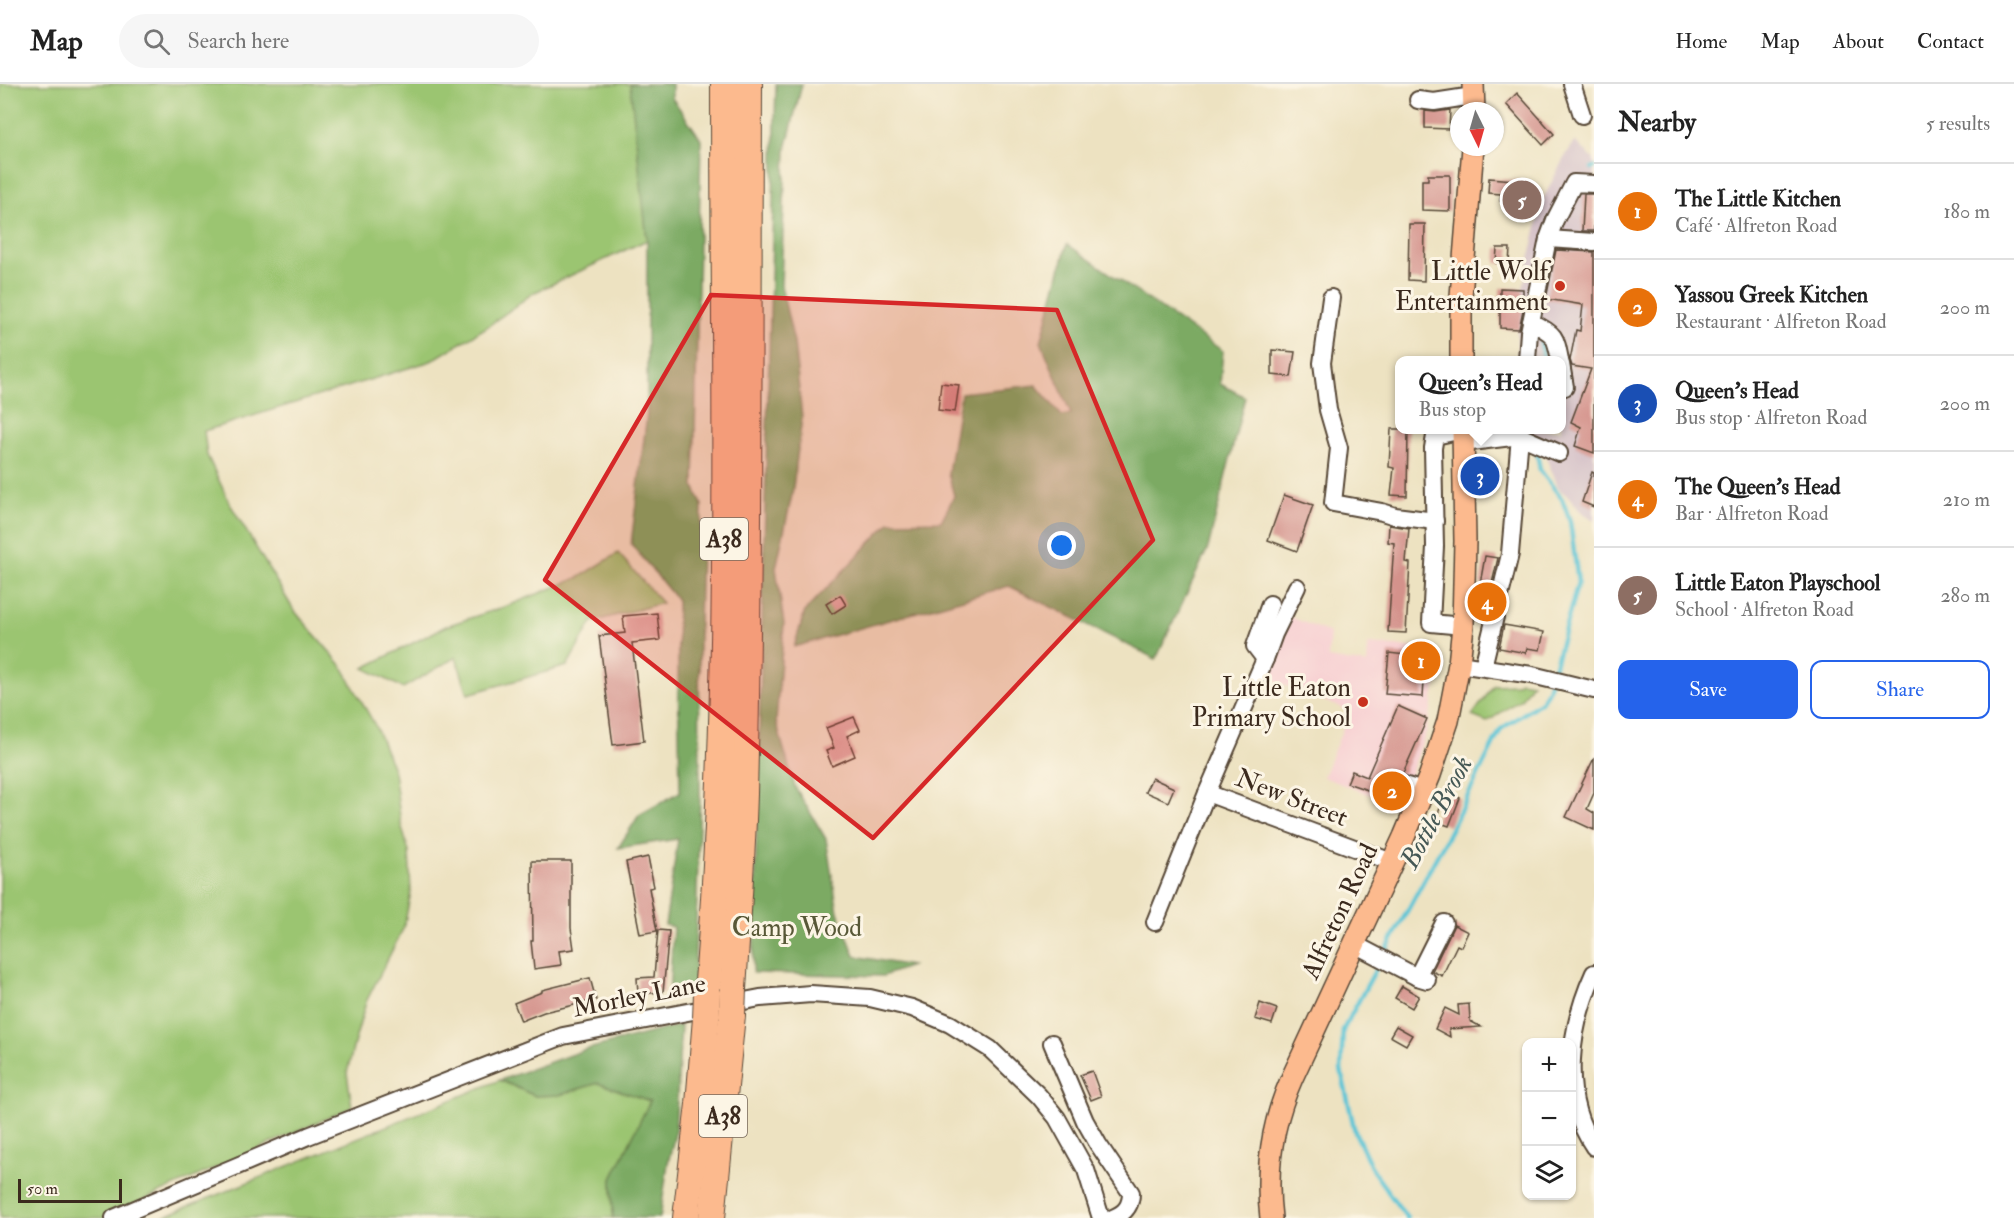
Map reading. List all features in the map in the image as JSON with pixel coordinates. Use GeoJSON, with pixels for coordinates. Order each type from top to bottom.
{"type":"FeatureCollection","features":[{"type":"Feature","properties":{"kind":"highway","name":"A38"},"geometry":{"type":"LineString","coordinates":[[686,1218],[699,1104],[715,897],[722,674],[725,429],[724,84]]}},
{"type":"Feature","properties":{"kind":"highway","name":"A38"},"geometry":{"type":"LineString","coordinates":[[712,1218],[732,1015],[744,796],[750,435],[749,84]]}},
{"type":"Feature","properties":{"kind":"main road"},"geometry":{"type":"LineString","coordinates":[[1461,356],[1461,296],[1472,156]]}},
{"type":"Feature","properties":{"kind":"main road","name":"Alfreton Road"},"geometry":{"type":"LineString","coordinates":[[1271,1218],[1268,1192],[1269,1161],[1279,1111],[1423,791],[1448,721],[1459,664],[1463,626],[1465,541],[1463,434]]}},
{"type":"Feature","properties":{"kind":"street"},"geometry":{"type":"LineString","coordinates":[[1574,84],[1582,115]]}},
{"type":"Feature","properties":{"kind":"street"},"geometry":{"type":"LineString","coordinates":[[1419,100],[1434,102],[1473,97]]}},
{"type":"Feature","properties":{"kind":"street"},"geometry":{"type":"LineString","coordinates":[[1527,356],[1531,322],[1548,239],[1555,220],[1574,183],[1594,183]]}},
{"type":"Feature","properties":{"kind":"street"},"geometry":{"type":"LineString","coordinates":[[1548,239],[1594,242]]}},
{"type":"Feature","properties":{"kind":"street"},"geometry":{"type":"LineString","coordinates":[[1331,298],[1322,363],[1328,410],[1339,448],[1334,503],[1395,516],[1435,521]]}},
{"type":"Feature","properties":{"kind":"street"},"geometry":{"type":"LineString","coordinates":[[1531,322],[1552,333],[1556,339],[1560,356]]}},
{"type":"Feature","properties":{"kind":"street"},"geometry":{"type":"LineString","coordinates":[[1483,667],[1510,554],[1523,435]]}},
{"type":"Feature","properties":{"kind":"street"},"geometry":{"type":"LineString","coordinates":[[1463,626],[1431,623],[1436,546],[1433,448],[1435,436],[1523,435],[1553,451]]}},
{"type":"Feature","properties":{"kind":"street"},"geometry":{"type":"LineString","coordinates":[[1155,922],[1274,634],[1297,587]]}},
{"type":"Feature","properties":{"kind":"street"},"geometry":{"type":"LineString","coordinates":[[1265,659],[1255,646],[1270,604]]}},
{"type":"Feature","properties":{"kind":"street"},"geometry":{"type":"LineString","coordinates":[[1459,664],[1532,675],[1594,690]]}},
{"type":"Feature","properties":{"kind":"street"},"geometry":{"type":"LineString","coordinates":[[1398,783],[1423,791]]}},
{"type":"Feature","properties":{"kind":"street","name":"New Street"},"geometry":{"type":"LineString","coordinates":[[1208,793],[1392,862]]}},
{"type":"Feature","properties":{"kind":"street"},"geometry":{"type":"LineString","coordinates":[[1354,944],[1422,978],[1444,923]]}},
{"type":"Feature","properties":{"kind":"street"},"geometry":{"type":"LineString","coordinates":[[1594,973],[1576,1018],[1572,1076],[1574,1100],[1579,1117],[1594,1147]]}},
{"type":"Feature","properties":{"kind":"street","name":"Morley Lane"},"geometry":{"type":"LineString","coordinates":[[114,1218],[308,1136],[562,1036],[760,998],[811,994],[870,998],[912,1008],[957,1028],[990,1049],[1039,1096],[1057,1119],[1086,1170],[1101,1218]]}},
{"type":"Feature","properties":{"kind":"street"},"geometry":{"type":"LineString","coordinates":[[1052,1043],[1085,1121],[1131,1193],[1131,1202],[1125,1211],[1113,1218]]}},
{"type":"Feature","properties":{"kind":"highlighted area"},"geometry":{"type":"Polygon","coordinates":[[[711,295],[1057,310],[1153,540],[873,838],[545,580],[711,295]]]}},
{"type":"Feature","properties":{"kind":"shaded area"},"geometry":{"type":"Polygon","coordinates":[[[1575,141],[1594,160],[1594,520],[1580,511],[1559,489],[1545,455],[1520,434],[1566,434],[1566,356],[1517,356],[1517,329],[1500,328],[1500,288],[1523,288],[1543,199],[1575,141]]]}},
{"type":"Feature","properties":{"kind":"shaded area","name":"Little Eaton Primary School"},"geometry":{"type":"Polygon","coordinates":[[[1288,616],[1330,633],[1328,658],[1367,664],[1368,644],[1437,649],[1437,679],[1427,730],[1399,806],[1323,777],[1350,711],[1261,676],[1288,616]]]}},
{"type":"Feature","properties":{"kind":"green space"},"geometry":{"type":"Polygon","coordinates":[[[0,84],[634,84],[636,101],[647,240],[533,293],[487,327],[431,361],[204,431],[207,455],[230,504],[293,609],[341,665],[376,727],[394,772],[401,824],[409,852],[411,892],[404,927],[366,1002],[354,1044],[347,1073],[352,1107],[103,1218],[0,1218],[0,84]]]}},
{"type":"Feature","properties":{"kind":"green space"},"geometry":{"type":"Polygon","coordinates":[[[630,84],[672,84],[672,98],[701,139],[694,486],[702,505],[699,627],[700,794],[694,993],[669,996],[673,927],[665,925],[678,839],[618,848],[639,815],[680,792],[677,600],[631,544],[647,414],[647,240],[630,84]]]}},
{"type":"Feature","properties":{"kind":"green space","name":"Camp Wood"},"geometry":{"type":"Polygon","coordinates":[[[776,84],[802,84],[786,149],[781,286],[794,342],[802,418],[792,495],[776,568],[784,624],[776,722],[795,787],[826,839],[838,912],[855,956],[911,966],[883,976],[753,973],[776,84]]]}},
{"type":"Feature","properties":{"kind":"green space"},"geometry":{"type":"Polygon","coordinates":[[[1067,244],[1223,351],[1220,384],[1245,397],[1208,548],[1156,659],[1009,586],[794,647],[805,611],[890,522],[941,521],[954,496],[948,473],[961,393],[1036,385],[1062,416],[1071,414],[1041,342],[1067,244]]]}},
{"type":"Feature","properties":{"kind":"green space"},"geometry":{"type":"Polygon","coordinates":[[[618,553],[662,603],[592,622],[567,666],[468,694],[456,657],[403,688],[364,668],[446,626],[510,605],[580,577],[618,553]]]}},
{"type":"Feature","properties":{"kind":"green space"},"geometry":{"type":"Polygon","coordinates":[[[1520,681],[1532,683],[1522,698],[1487,722],[1472,716],[1494,685],[1516,684],[1520,681]]]}},
{"type":"Feature","properties":{"kind":"green space"},"geometry":{"type":"Polygon","coordinates":[[[681,1025],[675,1134],[660,1218],[613,1218],[612,1179],[650,1101],[598,1083],[559,1095],[535,1096],[500,1080],[584,1050],[681,1025]]]}},
{"type":"Feature","properties":{"kind":"green space"},"geometry":{"type":"Polygon","coordinates":[[[500,1080],[535,1096],[559,1095],[598,1083],[650,1101],[612,1179],[613,1218],[160,1218],[500,1080]]]}},
{"type":"Feature","properties":{"kind":"building"},"geometry":{"type":"Polygon","coordinates":[[[1517,93],[1554,134],[1543,145],[1506,104],[1517,93]]]}},
{"type":"Feature","properties":{"kind":"building"},"geometry":{"type":"Polygon","coordinates":[[[1450,110],[1449,129],[1425,128],[1425,111],[1450,110]]]}},
{"type":"Feature","properties":{"kind":"building"},"geometry":{"type":"Polygon","coordinates":[[[1428,175],[1450,175],[1450,211],[1422,210],[1422,180],[1428,180],[1428,175]]]}},
{"type":"Feature","properties":{"kind":"building"},"geometry":{"type":"Polygon","coordinates":[[[1489,178],[1526,181],[1525,192],[1534,193],[1533,204],[1500,201],[1501,194],[1488,193],[1489,178]]]}},
{"type":"Feature","properties":{"kind":"building"},"geometry":{"type":"Polygon","coordinates":[[[1584,194],[1594,194],[1594,231],[1582,231],[1584,194]]]}},
{"type":"Feature","properties":{"kind":"building"},"geometry":{"type":"Polygon","coordinates":[[[1409,224],[1425,224],[1424,281],[1408,280],[1409,224]]]}},
{"type":"Feature","properties":{"kind":"building"},"geometry":{"type":"Polygon","coordinates":[[[1497,248],[1510,248],[1509,264],[1496,263],[1497,248]]]}},
{"type":"Feature","properties":{"kind":"building"},"geometry":{"type":"Polygon","coordinates":[[[1556,250],[1594,252],[1594,453],[1575,446],[1581,427],[1571,422],[1591,369],[1572,366],[1570,360],[1576,330],[1580,331],[1583,305],[1546,299],[1556,250]]]}},
{"type":"Feature","properties":{"kind":"building"},"geometry":{"type":"Polygon","coordinates":[[[1500,288],[1523,289],[1523,310],[1519,329],[1500,328],[1500,288]]]}},
{"type":"Feature","properties":{"kind":"building"},"geometry":{"type":"Polygon","coordinates":[[[1272,350],[1295,352],[1291,377],[1272,375],[1272,350]]]}},
{"type":"Feature","properties":{"kind":"building"},"geometry":{"type":"Polygon","coordinates":[[[941,383],[959,385],[955,412],[938,410],[941,383]]]}},
{"type":"Feature","properties":{"kind":"building"},"geometry":{"type":"Polygon","coordinates":[[[1391,429],[1395,429],[1395,434],[1408,434],[1407,496],[1391,495],[1394,468],[1389,467],[1391,429]]]}},
{"type":"Feature","properties":{"kind":"building"},"geometry":{"type":"Polygon","coordinates":[[[1592,472],[1594,473],[1594,507],[1582,502],[1592,472]]]}},
{"type":"Feature","properties":{"kind":"building"},"geometry":{"type":"Polygon","coordinates":[[[1284,495],[1313,505],[1297,551],[1268,540],[1284,495]]]}},
{"type":"Feature","properties":{"kind":"building"},"geometry":{"type":"Polygon","coordinates":[[[1389,525],[1409,528],[1406,562],[1410,563],[1406,633],[1388,632],[1394,543],[1388,542],[1389,525]]]}},
{"type":"Feature","properties":{"kind":"building"},"geometry":{"type":"Polygon","coordinates":[[[1485,556],[1498,558],[1484,617],[1479,616],[1484,584],[1480,584],[1485,556]]]}},
{"type":"Feature","properties":{"kind":"building"},"geometry":{"type":"Polygon","coordinates":[[[840,595],[846,605],[832,614],[826,604],[840,595]]]}},
{"type":"Feature","properties":{"kind":"building"},"geometry":{"type":"Polygon","coordinates":[[[657,613],[660,640],[632,643],[644,741],[613,745],[599,636],[625,633],[623,616],[657,613]]]}},
{"type":"Feature","properties":{"kind":"building"},"geometry":{"type":"Polygon","coordinates":[[[1504,625],[1544,632],[1540,650],[1527,648],[1526,653],[1499,648],[1504,625]]]}},
{"type":"Feature","properties":{"kind":"building"},"geometry":{"type":"Polygon","coordinates":[[[1414,648],[1426,649],[1423,697],[1385,694],[1389,653],[1414,656],[1414,648]]]}},
{"type":"Feature","properties":{"kind":"building"},"geometry":{"type":"Polygon","coordinates":[[[1398,706],[1427,719],[1403,773],[1395,773],[1388,779],[1390,790],[1396,793],[1394,799],[1347,783],[1352,771],[1367,777],[1398,706]]]}},
{"type":"Feature","properties":{"kind":"building"},"geometry":{"type":"Polygon","coordinates":[[[854,717],[860,730],[847,736],[855,756],[832,766],[826,751],[834,748],[826,728],[854,717]]]}},
{"type":"Feature","properties":{"kind":"building"},"geometry":{"type":"Polygon","coordinates":[[[1594,758],[1594,793],[1587,809],[1594,813],[1594,830],[1566,817],[1594,758]]]}},
{"type":"Feature","properties":{"kind":"building"},"geometry":{"type":"Polygon","coordinates":[[[1152,778],[1174,788],[1168,802],[1145,792],[1152,778]]]}},
{"type":"Feature","properties":{"kind":"building"},"geometry":{"type":"Polygon","coordinates":[[[1446,793],[1460,798],[1449,826],[1435,821],[1446,793]]]}},
{"type":"Feature","properties":{"kind":"building"},"geometry":{"type":"Polygon","coordinates":[[[648,857],[654,887],[649,888],[657,931],[640,934],[626,862],[648,857]]]}},
{"type":"Feature","properties":{"kind":"building"},"geometry":{"type":"Polygon","coordinates":[[[532,861],[571,861],[571,928],[574,949],[559,951],[561,965],[534,969],[531,941],[533,941],[532,861]]]}},
{"type":"Feature","properties":{"kind":"building"},"geometry":{"type":"Polygon","coordinates":[[[1454,925],[1468,932],[1461,947],[1457,945],[1442,976],[1432,971],[1454,925]]]}},
{"type":"Feature","properties":{"kind":"building"},"geometry":{"type":"Polygon","coordinates":[[[658,930],[669,931],[663,992],[638,994],[637,978],[654,977],[658,930]]]}},
{"type":"Feature","properties":{"kind":"building"},"geometry":{"type":"Polygon","coordinates":[[[590,978],[596,1000],[544,1012],[521,1021],[514,1003],[542,992],[542,990],[590,978]]]}},
{"type":"Feature","properties":{"kind":"building"},"geometry":{"type":"Polygon","coordinates":[[[1402,986],[1419,996],[1412,1008],[1395,998],[1402,986]]]}},
{"type":"Feature","properties":{"kind":"building"},"geometry":{"type":"Polygon","coordinates":[[[1260,1003],[1277,1009],[1272,1024],[1255,1019],[1260,1003]]]}},
{"type":"Feature","properties":{"kind":"building"},"geometry":{"type":"Polygon","coordinates":[[[1469,1004],[1470,1021],[1481,1027],[1449,1029],[1450,1037],[1435,1029],[1445,1008],[1459,1015],[1458,1005],[1469,1004]]]}},
{"type":"Feature","properties":{"kind":"building"},"geometry":{"type":"Polygon","coordinates":[[[1396,1026],[1412,1035],[1406,1045],[1390,1036],[1396,1026]]]}},
{"type":"Feature","properties":{"kind":"building"},"geometry":{"type":"Polygon","coordinates":[[[1092,1071],[1101,1096],[1091,1100],[1080,1075],[1092,1071]]]}},
{"type":"Feature","properties":{"kind":"waterway","name":"Bottle Brook"},"geometry":{"type":"LineString","coordinates":[[1541,342],[1543,356]]}},
{"type":"Feature","properties":{"kind":"waterway","name":"Bottle Brook"},"geometry":{"type":"LineString","coordinates":[[1407,1218],[1373,1171],[1355,1132],[1341,1070],[1343,1030],[1444,843],[1501,729],[1541,702],[1548,690],[1578,582],[1570,521],[1562,499],[1540,470],[1536,447]]}},
{"type":"Feature","properties":{"kind":"place","name":"Little Eaton Playschool"},"geometry":{"type":"Point","coordinates":[1522,200]}},
{"type":"Feature","properties":{"kind":"place","name":"Little Wolf Entertainment"},"geometry":{"type":"Point","coordinates":[1560,286]}},
{"type":"Feature","properties":{"kind":"place","name":"Queen's Head"},"geometry":{"type":"Point","coordinates":[1480,476]}},
{"type":"Feature","properties":{"kind":"place","name":"The Queen's Head"},"geometry":{"type":"Point","coordinates":[1487,602]}},
{"type":"Feature","properties":{"kind":"place","name":"The Little Kitchen"},"geometry":{"type":"Point","coordinates":[1421,661]}},
{"type":"Feature","properties":{"kind":"place","name":"Little Eaton Primary School"},"geometry":{"type":"Point","coordinates":[1363,702]}},
{"type":"Feature","properties":{"kind":"place","name":"Yassou Greek Kitchen"},"geometry":{"type":"Point","coordinates":[1392,791]}}]}
